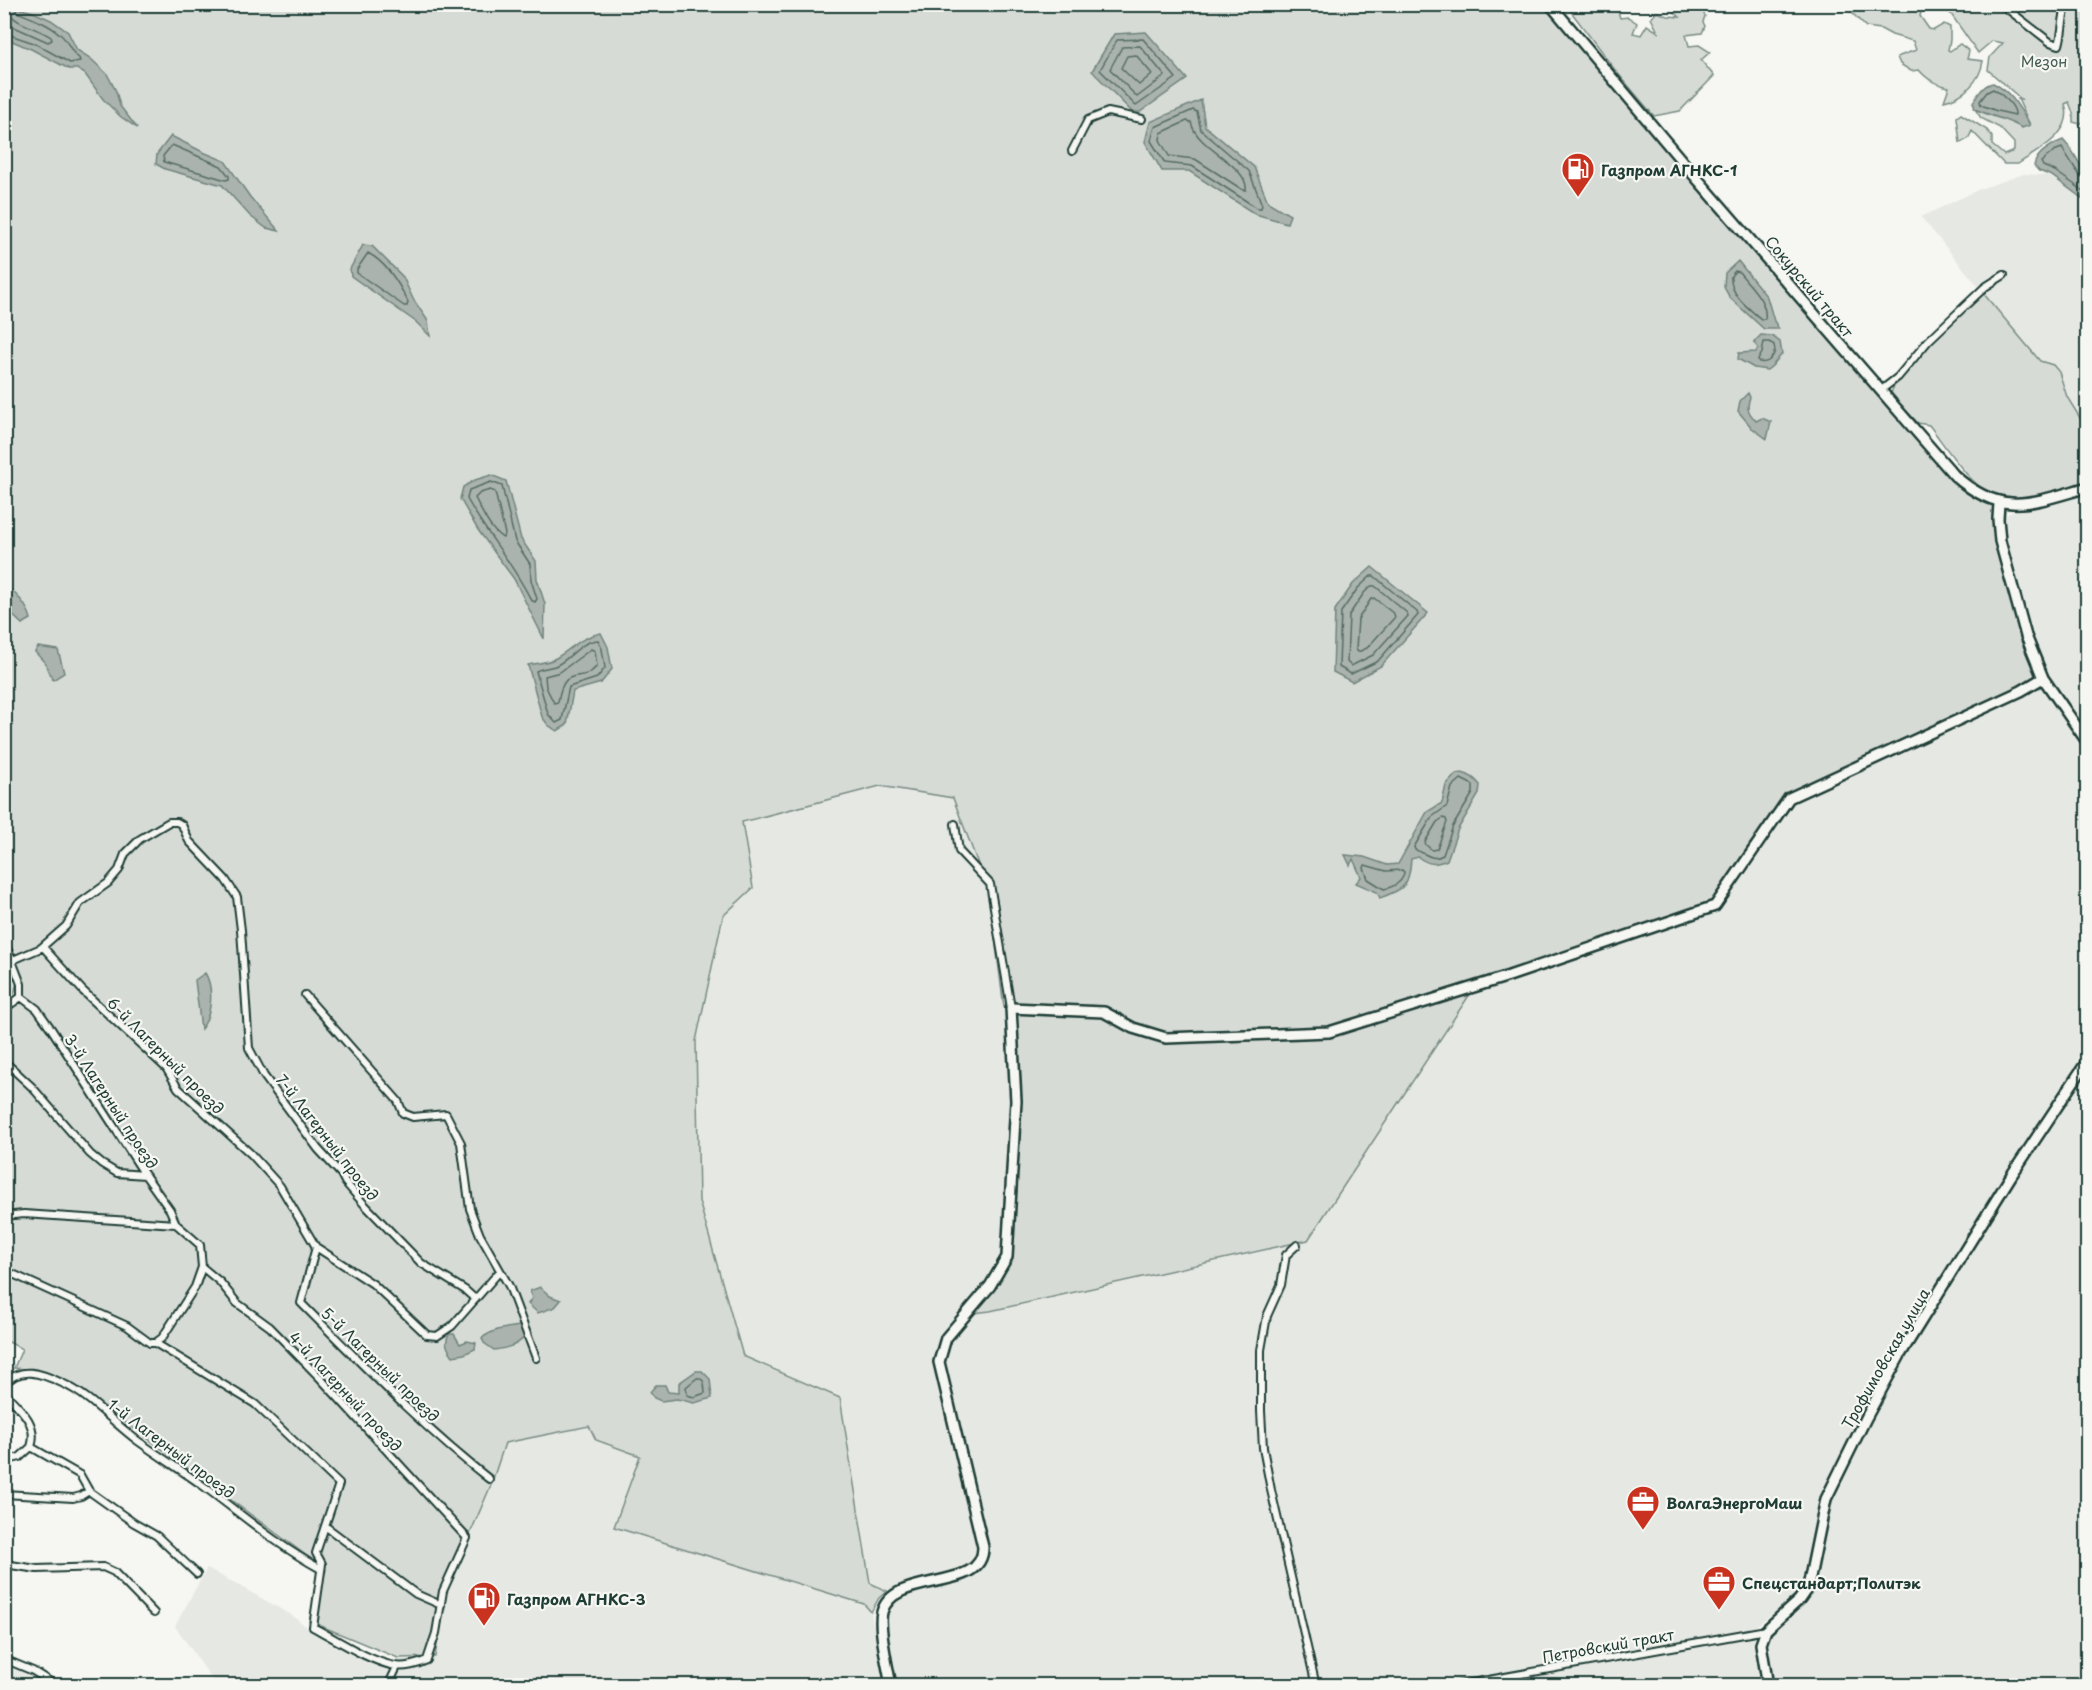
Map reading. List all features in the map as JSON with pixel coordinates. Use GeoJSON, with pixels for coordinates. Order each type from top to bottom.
{"type":"FeatureCollection","features":[{"type":"Feature","properties":{"kind":"street","name":"Сокурский тракт"},"geometry":{"type":"LineString","coordinates":[[1550,4],[1954,475],[1978,495],[1999,503],[2032,502],[2088,487]]}},
{"type":"Feature","properties":{"kind":"street"},"geometry":{"type":"LineString","coordinates":[[2001,4],[2050,42],[2059,45],[2067,4]]}},
{"type":"Feature","properties":{"kind":"street"},"geometry":{"type":"LineString","coordinates":[[1072,151],[1088,120],[1108,112],[1142,119]]}},
{"type":"Feature","properties":{"kind":"street"},"geometry":{"type":"LineString","coordinates":[[1880,391],[1898,377],[1928,341],[1985,287],[2004,275]]}},
{"type":"Feature","properties":{"kind":"street"},"geometry":{"type":"LineString","coordinates":[[1999,503],[2000,541],[2026,636],[2043,678],[2088,743]]}},
{"type":"Feature","properties":{"kind":"street"},"geometry":{"type":"LineString","coordinates":[[1011,1008],[1104,1012],[1133,1028],[1166,1038],[1329,1032],[1509,976],[1715,906],[1788,798],[2020,691],[2043,678]]}},
{"type":"Feature","properties":{"kind":"street","name":"7-й Лагерный проезд"},"geometry":{"type":"LineString","coordinates":[[43,947],[66,926],[80,903],[108,883],[118,870],[125,854],[140,839],[169,822],[182,825],[189,841],[225,879],[237,897],[249,1048],[264,1076],[318,1149],[364,1204],[421,1263],[465,1290],[475,1299]]}},
{"type":"Feature","properties":{"kind":"street"},"geometry":{"type":"LineString","coordinates":[[891,1686],[881,1627],[881,1613],[885,1604],[897,1593],[907,1589],[966,1573],[977,1566],[983,1558],[981,1536],[939,1362],[946,1338],[990,1286],[1007,1257],[1016,1101],[1011,1008],[990,884],[959,851],[955,824]]}},
{"type":"Feature","properties":{"kind":"street"},"geometry":{"type":"LineString","coordinates":[[4,940],[21,984],[21,997],[4,1009]]}},
{"type":"Feature","properties":{"kind":"street"},"geometry":{"type":"LineString","coordinates":[[13,960],[43,947]]}},
{"type":"Feature","properties":{"kind":"street","name":"6-й Лагерный проезд"},"geometry":{"type":"LineString","coordinates":[[43,947],[83,991],[166,1068],[178,1088],[251,1154],[280,1186],[316,1247],[373,1284],[427,1335],[437,1336],[452,1326],[500,1271]]}},
{"type":"Feature","properties":{"kind":"street"},"geometry":{"type":"LineString","coordinates":[[305,995],[398,1101],[403,1113],[413,1117],[446,1114],[461,1143],[470,1209],[480,1235],[509,1286],[536,1358]]}},
{"type":"Feature","properties":{"kind":"street","name":"3-й Лагерный проезд"},"geometry":{"type":"LineString","coordinates":[[21,997],[37,1009],[52,1030],[170,1210],[176,1224],[200,1245],[202,1267]]}},
{"type":"Feature","properties":{"kind":"street","name":"Трофимовская улица"},"geometry":{"type":"LineString","coordinates":[[1766,1630],[1799,1600],[1808,1587],[1826,1499],[1900,1355],[2011,1176],[2088,1060]]}},
{"type":"Feature","properties":{"kind":"street"},"geometry":{"type":"LineString","coordinates":[[4,1061],[33,1087],[90,1154],[102,1164],[117,1173],[145,1175]]}},
{"type":"Feature","properties":{"kind":"street"},"geometry":{"type":"LineString","coordinates":[[4,1216],[24,1214],[176,1224]]}},
{"type":"Feature","properties":{"kind":"street"},"geometry":{"type":"LineString","coordinates":[[1297,1245],[1286,1256],[1281,1285],[1267,1316],[1261,1350],[1261,1411],[1263,1448],[1271,1490],[1316,1686]]}},
{"type":"Feature","properties":{"kind":"street","name":"5-й Лагерный проезд"},"geometry":{"type":"LineString","coordinates":[[316,1247],[301,1303],[377,1380],[451,1449],[489,1479]]}},
{"type":"Feature","properties":{"kind":"street"},"geometry":{"type":"LineString","coordinates":[[153,1343],[162,1338],[195,1287],[202,1267]]}},
{"type":"Feature","properties":{"kind":"street","name":"4-й Лагерный проезд"},"geometry":{"type":"LineString","coordinates":[[202,1267],[220,1282],[237,1303],[270,1327],[321,1379],[466,1538],[442,1591],[441,1605]]}},
{"type":"Feature","properties":{"kind":"street"},"geometry":{"type":"LineString","coordinates":[[4,1270],[127,1326],[255,1404],[339,1484],[325,1526],[316,1553],[322,1564],[313,1627],[357,1652],[397,1667],[418,1664],[427,1660],[441,1605],[416,1594],[325,1526]]}},
{"type":"Feature","properties":{"kind":"street","name":"1-й Лагерный проезд"},"geometry":{"type":"LineString","coordinates":[[4,1385],[17,1373],[27,1372],[45,1376],[78,1391],[137,1440],[201,1484],[276,1542],[321,1569]]}},
{"type":"Feature","properties":{"kind":"street"},"geometry":{"type":"LineString","coordinates":[[4,1392],[31,1421],[33,1429],[31,1447],[20,1456],[4,1461]]}},
{"type":"Feature","properties":{"kind":"street"},"geometry":{"type":"LineString","coordinates":[[31,1447],[80,1474],[88,1491],[157,1536],[197,1574]]}},
{"type":"Feature","properties":{"kind":"street"},"geometry":{"type":"LineString","coordinates":[[4,1494],[73,1498],[88,1491]]}},
{"type":"Feature","properties":{"kind":"street"},"geometry":{"type":"LineString","coordinates":[[4,1564],[37,1569],[103,1567],[114,1572],[154,1613]]}},
{"type":"Feature","properties":{"kind":"street"},"geometry":{"type":"LineString","coordinates":[[1766,1630],[1761,1644],[1768,1686]]}},
{"type":"Feature","properties":{"kind":"street","name":"Петровский тракт"},"geometry":{"type":"LineString","coordinates":[[1455,1686],[1766,1630]]}},
{"type":"Feature","properties":{"kind":"street"},"geometry":{"type":"LineString","coordinates":[[4,1659],[33,1671],[57,1686]]}},
{"type":"Feature","properties":{"kind":"street"},"geometry":{"type":"LineString","coordinates":[[388,1686],[397,1667]]}},
{"type":"Feature","properties":{"kind":"shaded area"},"geometry":{"type":"Polygon","coordinates":[[[2024,174],[2052,176],[2087,202],[2087,429],[2067,397],[2059,372],[2053,365],[2040,361],[1921,217],[1980,189],[2024,174]]]}},
{"type":"Feature","properties":{"kind":"shaded area"},"geometry":{"type":"Polygon","coordinates":[[[2087,492],[2087,739],[2048,679],[2004,540],[2003,519],[2009,513],[2087,492]]]}},
{"type":"Feature","properties":{"kind":"shaded area"},"geometry":{"type":"Polygon","coordinates":[[[2036,686],[2047,689],[2087,751],[2087,1051],[1960,1246],[1896,1351],[1863,1415],[1826,1490],[1804,1588],[1757,1625],[1753,1631],[1763,1685],[894,1685],[884,1615],[890,1603],[904,1595],[976,1571],[989,1558],[989,1549],[948,1385],[944,1359],[955,1332],[973,1313],[1308,1240],[1470,994],[1719,909],[1794,800],[2036,686]]]}},
{"type":"Feature","properties":{"kind":"shaded area"},"geometry":{"type":"Polygon","coordinates":[[[880,786],[953,798],[989,893],[1004,1007],[1011,1105],[1003,1254],[991,1276],[947,1329],[935,1351],[935,1363],[978,1550],[976,1558],[960,1569],[904,1583],[887,1591],[870,1583],[840,1398],[742,1356],[699,1201],[696,1041],[723,916],[753,888],[742,822],[880,786]]]}},
{"type":"Feature","properties":{"kind":"shaded area"},"geometry":{"type":"Polygon","coordinates":[[[4,957],[17,982],[12,1000],[4,1005],[4,957]]]}},
{"type":"Feature","properties":{"kind":"shaded area"},"geometry":{"type":"Polygon","coordinates":[[[2087,1068],[2087,1685],[1770,1685],[1761,1644],[1766,1630],[1810,1593],[1830,1500],[1856,1448],[1918,1330],[2087,1068]]]}},
{"type":"Feature","properties":{"kind":"shaded area"},"geometry":{"type":"Polygon","coordinates":[[[589,1426],[596,1440],[640,1456],[614,1527],[864,1604],[871,1612],[885,1685],[216,1685],[175,1626],[207,1568],[293,1616],[314,1633],[385,1666],[389,1671],[446,1587],[505,1442],[589,1426]]]}},
{"type":"Feature","properties":{"kind":"shaded area"},"geometry":{"type":"Polygon","coordinates":[[[4,1660],[32,1673],[53,1685],[5,1685],[4,1660]]]}},
{"type":"Feature","properties":{"kind":"green space"},"geometry":{"type":"Polygon","coordinates":[[[5,5],[1550,5],[1954,475],[1999,503],[1998,519],[2043,678],[1789,798],[1715,906],[1469,989],[1470,994],[1308,1240],[973,1313],[1007,1257],[1013,1156],[1011,1008],[1004,1007],[989,893],[953,798],[880,786],[742,822],[753,888],[723,916],[696,1041],[699,1201],[743,1356],[840,1398],[870,1583],[887,1591],[879,1598],[871,1612],[864,1604],[614,1527],[640,1456],[596,1440],[589,1426],[505,1443],[491,1485],[446,1590],[435,1657],[398,1658],[309,1621],[326,1570],[76,1386],[36,1370],[14,1368],[22,1349],[5,1340],[4,1005],[12,1000],[17,982],[4,957],[5,5]]]}},
{"type":"Feature","properties":{"kind":"green space"},"geometry":{"type":"Polygon","coordinates":[[[1566,5],[1598,5],[1594,8],[1600,11],[1605,5],[1628,5],[1618,11],[1620,18],[1628,17],[1637,23],[1633,33],[1641,35],[1647,25],[1658,32],[1651,18],[1657,12],[1680,17],[1667,5],[1699,5],[1705,16],[1702,33],[1686,35],[1689,46],[1699,45],[1710,52],[1701,60],[1714,76],[1680,111],[1654,116],[1615,70],[1566,5]]]}},
{"type":"Feature","properties":{"kind":"green space"},"geometry":{"type":"Polygon","coordinates":[[[1843,5],[1864,5],[1871,10],[1875,6],[1882,5],[1923,5],[1920,16],[1929,29],[1934,30],[1944,24],[1950,27],[1948,50],[1960,44],[1969,51],[1967,59],[1983,61],[1975,81],[1958,96],[1944,101],[1949,87],[1932,81],[1919,70],[1911,71],[1900,64],[1897,57],[1916,50],[1913,41],[1881,29],[1866,27],[1849,10],[1839,11],[1843,5]]]}},
{"type":"Feature","properties":{"kind":"green space","name":"Мезон"},"geometry":{"type":"Polygon","coordinates":[[[1939,5],[2087,5],[2087,119],[2080,124],[2073,122],[2069,102],[2065,104],[2067,114],[2060,132],[2044,147],[2018,164],[2004,164],[1972,131],[1968,139],[1960,143],[1957,117],[1961,114],[1987,130],[1992,137],[1992,145],[2004,155],[2014,151],[2014,143],[2000,128],[1981,118],[1975,109],[1995,117],[2030,125],[2018,99],[2021,99],[1988,70],[1990,57],[2003,43],[1992,41],[1978,53],[1951,14],[1939,5]]]}},
{"type":"Feature","properties":{"kind":"green space"},"geometry":{"type":"Polygon","coordinates":[[[1983,293],[2040,361],[2053,365],[2059,372],[2067,397],[2087,429],[2087,482],[2045,495],[2022,499],[2002,499],[1991,495],[1961,468],[1929,425],[1918,423],[1891,395],[1898,381],[1926,348],[1953,319],[1983,293]]]}},
{"type":"Feature","properties":{"kind":"water"},"geometry":{"type":"Polygon","coordinates":[[[6,5],[33,12],[51,20],[68,32],[77,50],[90,58],[107,74],[116,91],[120,106],[137,128],[121,117],[103,99],[85,74],[77,69],[69,69],[5,38],[6,5]]]}},
{"type":"Feature","properties":{"kind":"water"},"geometry":{"type":"Polygon","coordinates":[[[1146,32],[1187,79],[1140,112],[1132,112],[1092,71],[1114,34],[1146,32]]]}},
{"type":"Feature","properties":{"kind":"water"},"geometry":{"type":"Polygon","coordinates":[[[1993,83],[2011,96],[2030,125],[2022,128],[1975,109],[1973,102],[1977,96],[1993,83]]]}},
{"type":"Feature","properties":{"kind":"water"},"geometry":{"type":"Polygon","coordinates":[[[1201,100],[1205,126],[1254,167],[1268,202],[1290,215],[1287,223],[1255,214],[1189,171],[1162,171],[1145,142],[1150,122],[1201,100]]]}},
{"type":"Feature","properties":{"kind":"water"},"geometry":{"type":"Polygon","coordinates":[[[171,136],[225,161],[250,197],[279,231],[266,228],[250,216],[222,185],[165,169],[156,164],[157,154],[171,136]]]}},
{"type":"Feature","properties":{"kind":"water"},"geometry":{"type":"Polygon","coordinates":[[[2063,140],[2087,176],[2087,202],[2052,176],[2039,171],[2034,166],[2041,153],[2063,140]]]}},
{"type":"Feature","properties":{"kind":"water"},"geometry":{"type":"Polygon","coordinates":[[[363,245],[372,246],[403,277],[413,299],[428,321],[430,336],[416,322],[351,276],[350,269],[363,245]]]}},
{"type":"Feature","properties":{"kind":"water"},"geometry":{"type":"Polygon","coordinates":[[[1738,261],[1767,297],[1774,321],[1779,329],[1764,329],[1730,298],[1724,287],[1725,273],[1738,261]]]}},
{"type":"Feature","properties":{"kind":"water"},"geometry":{"type":"Polygon","coordinates":[[[1761,335],[1772,336],[1780,342],[1782,354],[1767,370],[1754,368],[1738,359],[1739,353],[1756,352],[1758,348],[1754,342],[1761,335]]]}},
{"type":"Feature","properties":{"kind":"water"},"geometry":{"type":"Polygon","coordinates":[[[1748,393],[1750,397],[1748,410],[1753,418],[1756,421],[1762,418],[1771,422],[1767,439],[1752,428],[1738,411],[1740,401],[1748,393]]]}},
{"type":"Feature","properties":{"kind":"water"},"geometry":{"type":"Polygon","coordinates":[[[491,475],[506,481],[521,539],[536,561],[537,579],[545,604],[544,639],[514,579],[478,530],[460,499],[463,487],[491,475]]]}},
{"type":"Feature","properties":{"kind":"water"},"geometry":{"type":"Polygon","coordinates":[[[1372,567],[1428,613],[1381,666],[1352,682],[1333,672],[1335,610],[1353,584],[1372,567]]]}},
{"type":"Feature","properties":{"kind":"water"},"geometry":{"type":"Polygon","coordinates":[[[5,585],[21,600],[31,619],[22,624],[5,608],[5,585]]]}},
{"type":"Feature","properties":{"kind":"water"},"geometry":{"type":"Polygon","coordinates":[[[601,633],[608,647],[612,669],[601,683],[573,691],[567,725],[557,731],[542,717],[528,665],[553,660],[582,640],[601,633]]]}},
{"type":"Feature","properties":{"kind":"water"},"geometry":{"type":"Polygon","coordinates":[[[38,647],[58,650],[64,673],[53,680],[46,664],[35,652],[38,647]]]}},
{"type":"Feature","properties":{"kind":"water"},"geometry":{"type":"Polygon","coordinates":[[[1462,773],[1472,777],[1480,785],[1479,794],[1458,829],[1447,860],[1432,863],[1425,862],[1418,857],[1411,859],[1409,876],[1404,885],[1395,892],[1380,898],[1377,892],[1356,883],[1361,877],[1353,859],[1350,865],[1345,855],[1364,857],[1387,865],[1398,864],[1427,812],[1442,803],[1446,785],[1456,774],[1462,773]]]}},
{"type":"Feature","properties":{"kind":"water"},"geometry":{"type":"Polygon","coordinates":[[[205,973],[211,993],[208,1017],[201,1029],[195,980],[205,973]]]}},
{"type":"Feature","properties":{"kind":"water"},"geometry":{"type":"Polygon","coordinates":[[[540,1287],[550,1296],[561,1300],[555,1307],[538,1313],[528,1304],[532,1298],[530,1291],[540,1287]]]}},
{"type":"Feature","properties":{"kind":"water"},"geometry":{"type":"Polygon","coordinates":[[[519,1326],[526,1335],[516,1344],[494,1350],[484,1343],[482,1338],[491,1333],[519,1326]]]}},
{"type":"Feature","properties":{"kind":"water"},"geometry":{"type":"Polygon","coordinates":[[[449,1334],[454,1334],[460,1344],[467,1341],[476,1343],[475,1349],[453,1356],[447,1345],[449,1334]]]}},
{"type":"Feature","properties":{"kind":"water"},"geometry":{"type":"Polygon","coordinates":[[[696,1371],[702,1371],[710,1379],[712,1398],[694,1403],[677,1399],[661,1401],[654,1398],[650,1392],[656,1385],[665,1385],[668,1392],[679,1393],[679,1383],[696,1371]]]}},
{"type":"Feature","properties":{"kind":"place","name":"Газпром АГНКС-1"},"geometry":{"type":"Point","coordinates":[1578,198]}},
{"type":"Feature","properties":{"kind":"place","name":"ВолгаЭнергоМаш"},"geometry":{"type":"Point","coordinates":[1643,1531]}},
{"type":"Feature","properties":{"kind":"place","name":"Спецстандарт;Политэк"},"geometry":{"type":"Point","coordinates":[1719,1611]}},
{"type":"Feature","properties":{"kind":"place","name":"Газпром АГНКС-3"},"geometry":{"type":"Point","coordinates":[484,1627]}}]}
